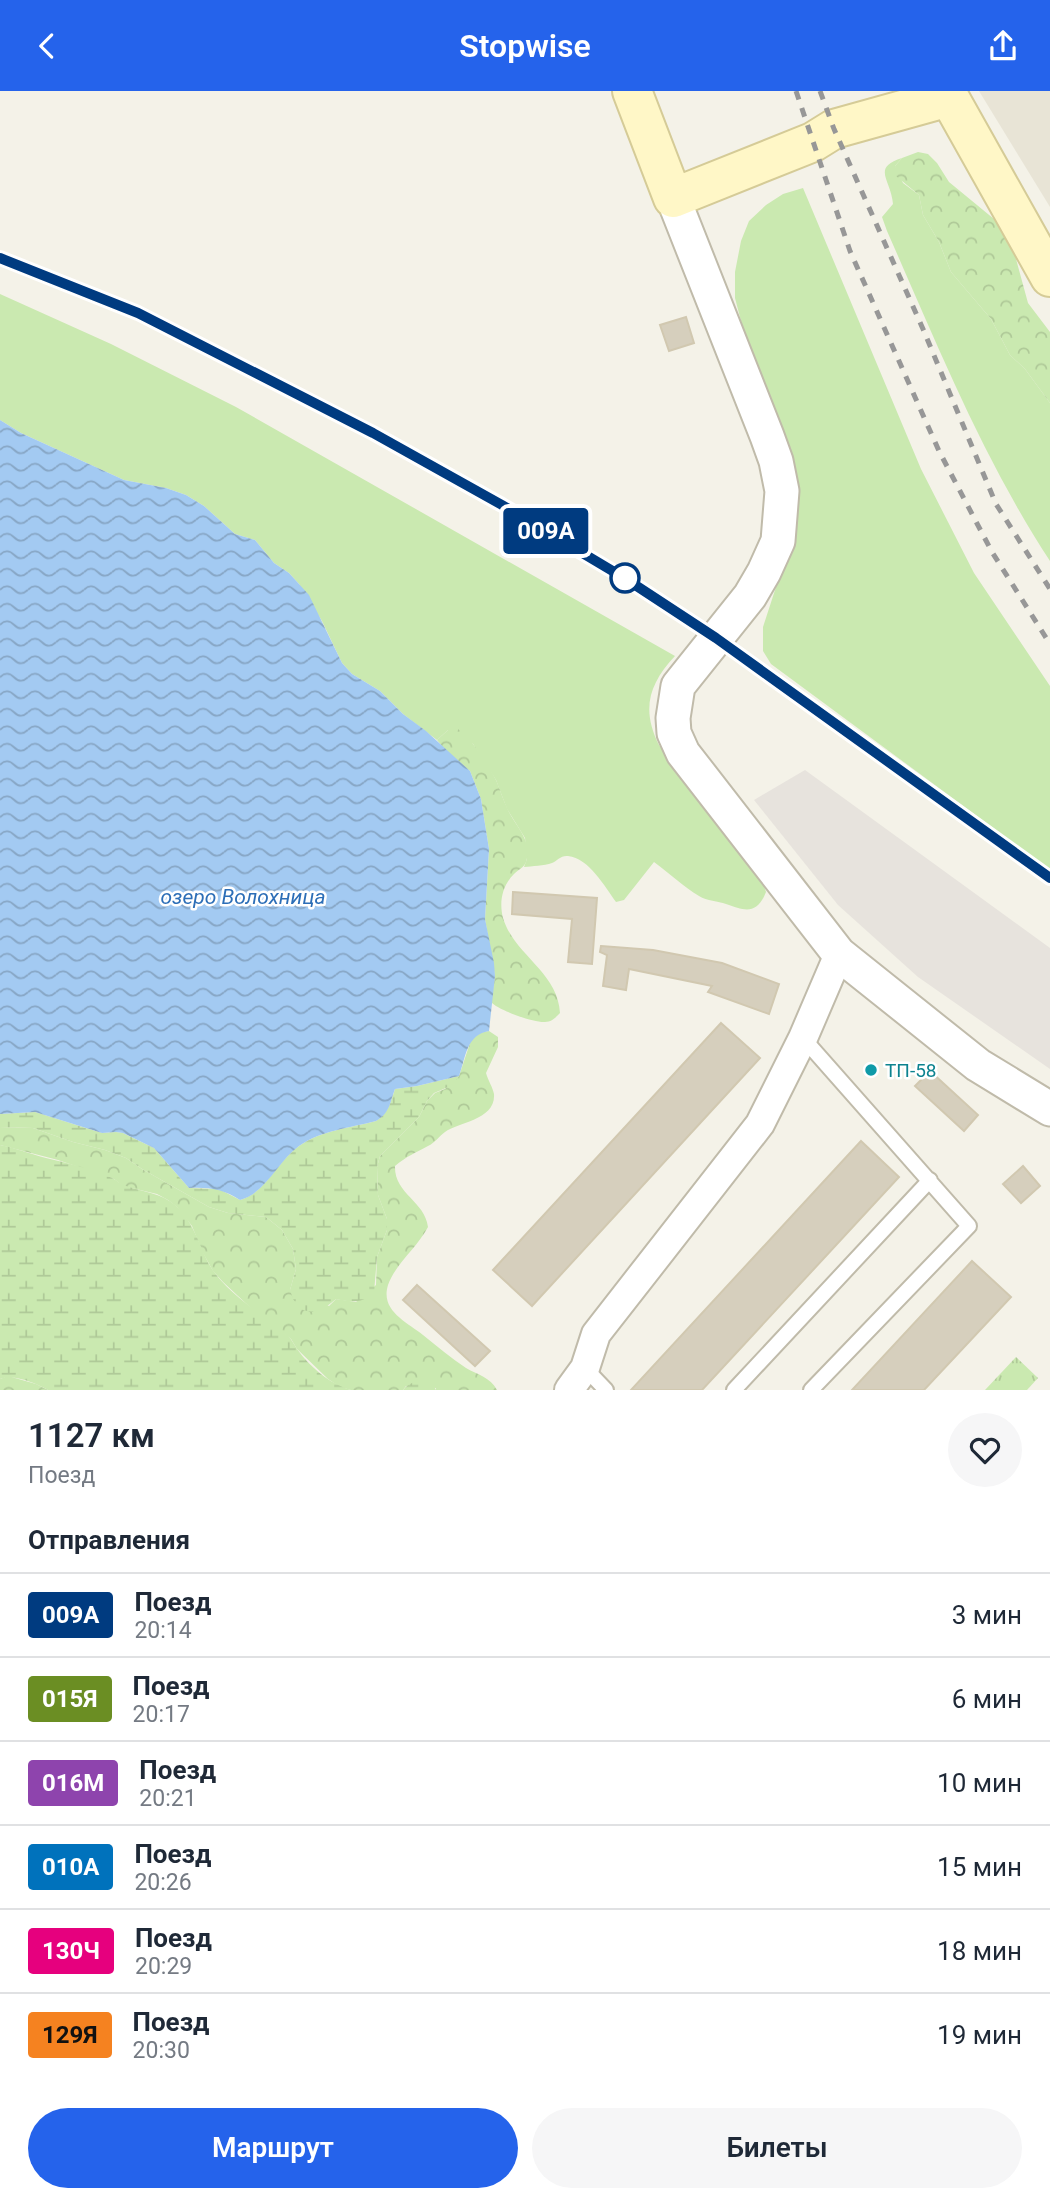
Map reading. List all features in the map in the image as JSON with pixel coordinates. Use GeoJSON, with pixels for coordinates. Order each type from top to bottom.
{"type":"FeatureCollection","features":[{"type":"Feature","properties":{"kind":"main road"},"geometry":{"type":"LineString","coordinates":[[632,91],[673,198],[813,142],[834,129],[947,94],[1050,277]]}},
{"type":"Feature","properties":{"kind":"street"},"geometry":{"type":"LineString","coordinates":[[673,198],[767,436],[776,461],[782,491],[782,513],[775,552],[750,596],[678,686],[673,718],[674,733],[683,754],[839,954],[978,1065],[1050,1109]]}},
{"type":"Feature","properties":{"kind":"street"},"geometry":{"type":"LineString","coordinates":[[577,1379],[596,1333],[760,1124],[803,1038],[839,954]]}},
{"type":"Feature","properties":{"kind":"lane"},"geometry":{"type":"LineString","coordinates":[[803,1038],[969,1226],[811,1390]]}},
{"type":"Feature","properties":{"kind":"lane"},"geometry":{"type":"LineString","coordinates":[[734,1390],[930,1179]]}},
{"type":"Feature","properties":{"kind":"lane"},"geometry":{"type":"LineString","coordinates":[[577,1379],[606,1390]]}},
{"type":"Feature","properties":{"kind":"shaded area"},"geometry":{"type":"Polygon","coordinates":[[[979,91],[1050,91],[1050,207],[979,91]]]}},
{"type":"Feature","properties":{"kind":"shaded area"},"geometry":{"type":"Polygon","coordinates":[[[805,770],[1050,948],[1050,1069],[918,977],[838,905],[754,800],[805,770]]]}},
{"type":"Feature","properties":{"kind":"green space"},"geometry":{"type":"Polygon","coordinates":[[[918,152],[928,154],[949,182],[994,219],[1013,248],[1028,303],[1050,332],[1050,403],[1025,369],[1010,355],[991,319],[951,272],[939,242],[923,215],[919,195],[896,176],[895,166],[902,158],[918,152]]]}},
{"type":"Feature","properties":{"kind":"green space"},"geometry":{"type":"Polygon","coordinates":[[[902,158],[895,166],[903,183],[919,195],[923,215],[939,242],[951,272],[991,319],[1010,355],[1025,369],[1050,403],[1050,561],[982,441],[887,231],[882,217],[893,204],[885,170],[887,166],[902,158]]]}},
{"type":"Feature","properties":{"kind":"green space"},"geometry":{"type":"Polygon","coordinates":[[[803,188],[921,469],[974,573],[1050,686],[1050,870],[771,664],[763,651],[763,627],[789,547],[782,435],[741,321],[735,298],[735,272],[741,241],[749,221],[783,194],[803,188]]]}},
{"type":"Feature","properties":{"kind":"green space"},"geometry":{"type":"Polygon","coordinates":[[[0,294],[111,344],[236,407],[675,656],[659,677],[650,698],[653,732],[659,745],[763,883],[766,892],[759,905],[745,909],[702,898],[654,862],[624,900],[616,902],[590,867],[576,858],[566,856],[549,864],[524,867],[527,859],[525,838],[507,809],[496,780],[473,744],[448,730],[437,740],[403,714],[380,691],[352,674],[342,663],[322,621],[299,584],[274,563],[255,540],[235,534],[204,506],[186,495],[166,488],[124,480],[21,433],[0,420],[0,294]]]}},
{"type":"Feature","properties":{"kind":"green space"},"geometry":{"type":"Polygon","coordinates":[[[458,729],[488,766],[527,845],[525,863],[504,889],[502,912],[516,943],[552,986],[560,1013],[550,1021],[540,1022],[525,1018],[491,1002],[495,976],[485,919],[489,849],[481,799],[470,771],[437,740],[448,730],[458,729]]]}},
{"type":"Feature","properties":{"kind":"green space"},"geometry":{"type":"Polygon","coordinates":[[[489,1031],[498,1037],[498,1047],[486,1073],[494,1094],[489,1109],[483,1115],[445,1132],[430,1145],[395,1166],[399,1184],[421,1210],[428,1227],[396,1270],[388,1285],[387,1294],[391,1309],[396,1315],[460,1364],[487,1379],[497,1390],[436,1390],[406,1386],[403,1390],[351,1390],[340,1387],[297,1349],[291,1339],[253,1310],[223,1282],[213,1271],[192,1226],[168,1200],[157,1194],[123,1186],[114,1179],[58,1160],[0,1145],[0,1127],[33,1128],[126,1158],[209,1207],[228,1213],[266,1217],[282,1230],[293,1249],[296,1269],[290,1290],[329,1306],[336,1299],[356,1302],[376,1285],[377,1257],[387,1230],[387,1219],[378,1195],[377,1167],[380,1156],[419,1117],[427,1101],[459,1076],[471,1040],[479,1033],[489,1031]]]}},
{"type":"Feature","properties":{"kind":"green space"},"geometry":{"type":"Polygon","coordinates":[[[459,1076],[453,1085],[434,1093],[419,1117],[380,1156],[377,1167],[378,1195],[387,1219],[387,1230],[377,1257],[374,1293],[356,1301],[336,1299],[321,1311],[300,1309],[293,1299],[290,1290],[296,1269],[293,1249],[282,1230],[266,1217],[228,1213],[209,1207],[126,1158],[105,1150],[33,1128],[0,1127],[0,1114],[35,1112],[102,1133],[123,1133],[154,1148],[189,1188],[219,1189],[240,1200],[257,1191],[299,1146],[327,1133],[376,1121],[388,1107],[395,1089],[459,1076]]]}},
{"type":"Feature","properties":{"kind":"green space"},"geometry":{"type":"Polygon","coordinates":[[[0,1145],[88,1169],[170,1201],[187,1219],[207,1261],[228,1288],[288,1336],[302,1356],[321,1374],[351,1390],[48,1390],[18,1378],[0,1379],[0,1145]]]}},
{"type":"Feature","properties":{"kind":"green space"},"geometry":{"type":"Polygon","coordinates":[[[1016,1357],[1038,1378],[1027,1390],[985,1390],[1016,1357]]]}},
{"type":"Feature","properties":{"kind":"green space"},"geometry":{"type":"Polygon","coordinates":[[[8,1376],[48,1390],[0,1390],[0,1379],[8,1376]]]}},
{"type":"Feature","properties":{"kind":"green space"},"geometry":{"type":"Polygon","coordinates":[[[430,1378],[436,1390],[403,1390],[412,1383],[430,1378]]]}},
{"type":"Feature","properties":{"kind":"water","name":"озеро Волохница"},"geometry":{"type":"Polygon","coordinates":[[[0,420],[21,433],[124,480],[166,488],[186,495],[204,506],[235,534],[255,540],[274,563],[289,573],[309,595],[342,663],[352,674],[380,691],[470,771],[481,799],[489,849],[485,919],[495,976],[489,1031],[481,1033],[471,1042],[459,1076],[395,1089],[389,1107],[381,1118],[327,1133],[299,1146],[257,1191],[240,1200],[216,1189],[189,1188],[154,1148],[123,1133],[102,1133],[35,1112],[0,1114],[0,420]]]}},
{"type":"Feature","properties":{"kind":"building"},"geometry":{"type":"Polygon","coordinates":[[[686,317],[694,343],[669,351],[660,325],[686,317]]]}},
{"type":"Feature","properties":{"kind":"building"},"geometry":{"type":"Polygon","coordinates":[[[513,892],[597,898],[592,964],[568,962],[572,919],[512,914],[513,892]]]}},
{"type":"Feature","properties":{"kind":"building"},"geometry":{"type":"Polygon","coordinates":[[[601,946],[653,950],[722,963],[779,984],[769,1014],[708,992],[712,986],[629,969],[626,990],[603,986],[607,955],[600,952],[601,946]]]}},
{"type":"Feature","properties":{"kind":"building"},"geometry":{"type":"Polygon","coordinates":[[[721,1023],[760,1058],[532,1306],[493,1270],[721,1023]]]}},
{"type":"Feature","properties":{"kind":"building"},"geometry":{"type":"Polygon","coordinates":[[[930,1071],[978,1115],[964,1131],[915,1086],[930,1071]]]}},
{"type":"Feature","properties":{"kind":"building"},"geometry":{"type":"Polygon","coordinates":[[[861,1141],[899,1177],[702,1390],[631,1390],[861,1141]]]}},
{"type":"Feature","properties":{"kind":"building"},"geometry":{"type":"Polygon","coordinates":[[[1023,1166],[1040,1186],[1021,1203],[1003,1184],[1023,1166]]]}},
{"type":"Feature","properties":{"kind":"building"},"geometry":{"type":"Polygon","coordinates":[[[972,1261],[1011,1297],[924,1390],[852,1390],[972,1261]]]}},
{"type":"Feature","properties":{"kind":"building"},"geometry":{"type":"Polygon","coordinates":[[[417,1285],[490,1351],[475,1366],[403,1300],[417,1285]]]}},
{"type":"Feature","properties":{"kind":"railway"},"geometry":{"type":"LineString","coordinates":[[796,91],[850,251],[939,451],[992,552],[1050,644]]}},
{"type":"Feature","properties":{"kind":"railway"},"geometry":{"type":"LineString","coordinates":[[820,91],[996,504],[1050,589]]}},
{"type":"Feature","properties":{"kind":"railway"},"geometry":{"type":"LineString","coordinates":[[0,258],[138,313],[373,433],[502,505],[626,579],[716,638],[1050,878]]}},
{"type":"Feature","properties":{"kind":"train","name":"009А"},"geometry":{"type":"LineString","coordinates":[[0,258],[138,313],[373,433],[502,505],[626,579],[716,638],[1050,878]]}},
{"type":"Feature","properties":{"kind":"place","name":"ТП-58"},"geometry":{"type":"Point","coordinates":[871,1070]}}]}
